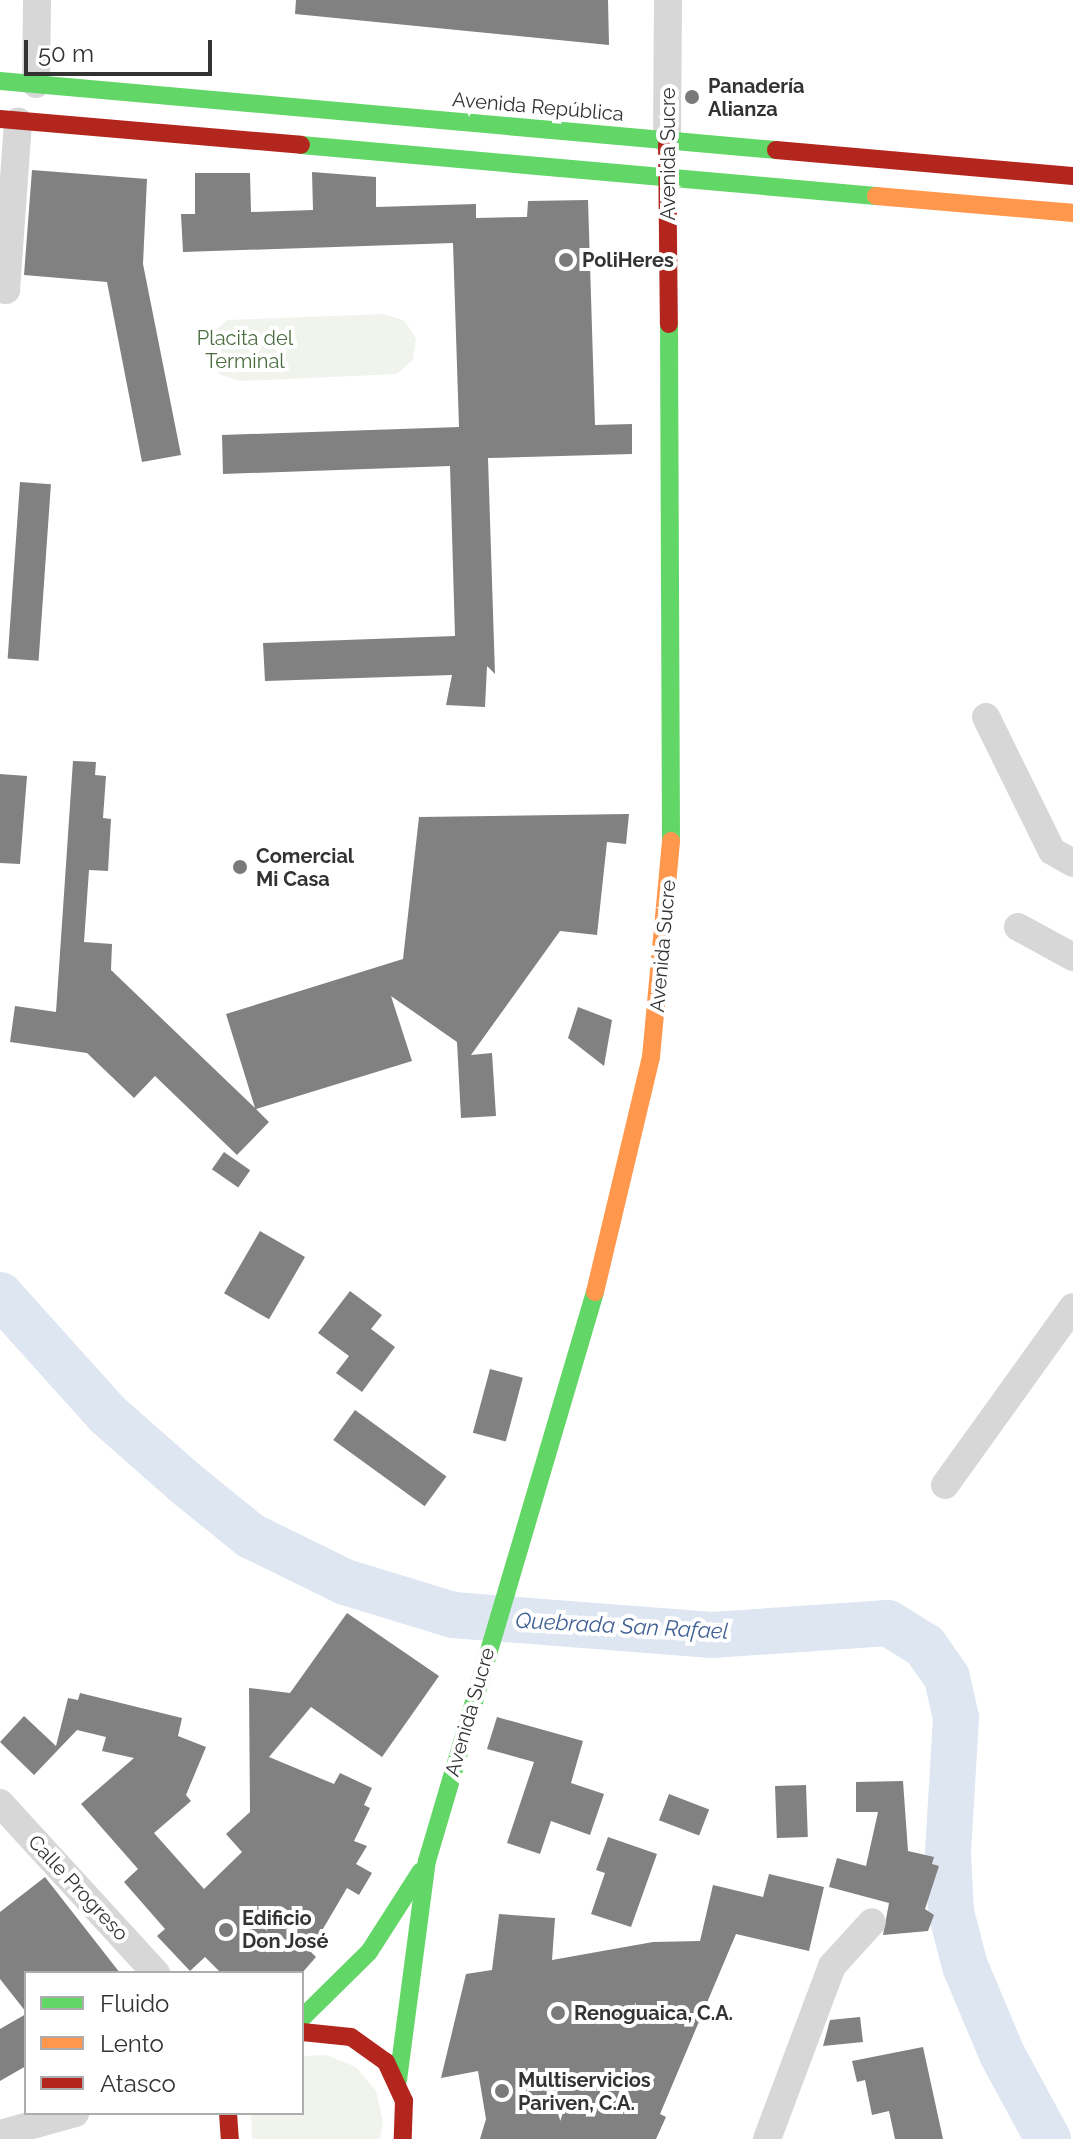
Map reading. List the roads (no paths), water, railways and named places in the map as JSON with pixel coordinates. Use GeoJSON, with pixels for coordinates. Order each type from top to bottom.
{"type":"FeatureCollection","features":[{"type":"Feature","properties":{"kind":"street"},"geometry":{"type":"LineString","coordinates":[[36,84],[37,0]]}},
{"type":"Feature","properties":{"kind":"street","name":"Avenida Sucre"},"geometry":{"type":"LineString","coordinates":[[398,2080],[427,1861],[592,1304],[651,1057],[663,965],[673,796],[668,0]]}},
{"type":"Feature","properties":{"kind":"street","name":"Avenida República"},"geometry":{"type":"LineString","coordinates":[[0,81],[1073,176]]}},
{"type":"Feature","properties":{"kind":"street"},"geometry":{"type":"LineString","coordinates":[[0,289],[6,290],[9,120],[1073,213]]}},
{"type":"Feature","properties":{"kind":"street"},"geometry":{"type":"LineString","coordinates":[[986,717],[1052,851],[1073,863]]}},
{"type":"Feature","properties":{"kind":"street"},"geometry":{"type":"LineString","coordinates":[[1018,927],[1073,957]]}},
{"type":"Feature","properties":{"kind":"street"},"geometry":{"type":"LineString","coordinates":[[945,1485],[1073,1307]]}},
{"type":"Feature","properties":{"kind":"street","name":"Calle Progreso"},"geometry":{"type":"LineString","coordinates":[[0,1803],[154,1971]]}},
{"type":"Feature","properties":{"kind":"street","name":"Avenida Sucre"},"geometry":{"type":"LineString","coordinates":[[304,2016],[334,1992],[369,1952],[427,1861]]}},
{"type":"Feature","properties":{"kind":"street"},"geometry":{"type":"LineString","coordinates":[[767,2139],[832,1966],[872,1922]]}},
{"type":"Feature","properties":{"kind":"street"},"geometry":{"type":"LineString","coordinates":[[304,2032],[351,2037],[386,2062],[398,2080],[412,2139]]}},
{"type":"Feature","properties":{"kind":"street"},"geometry":{"type":"LineString","coordinates":[[403,2139],[404,2101]]}},
{"type":"Feature","properties":{"kind":"street"},"geometry":{"type":"LineString","coordinates":[[0,2134],[68,2115]]}},
{"type":"Feature","properties":{"kind":"street"},"geometry":{"type":"LineString","coordinates":[[228,2115],[230,2139]]}},
{"type":"Feature","properties":{"kind":"waterway","name":"Quebrada San Rafael"},"geometry":{"type":"LineString","coordinates":[[0,1295],[107,1414],[184,1482],[251,1536],[345,1582],[453,1615],[712,1635],[888,1623],[925,1646],[947,1678],[956,1718],[948,1854],[951,1912],[965,1966],[1002,2054],[1048,2139]]}},
{"type":"Feature","properties":{"kind":"place","name":"Panadería Alianza"},"geometry":{"type":"Point","coordinates":[692,97]}},
{"type":"Feature","properties":{"kind":"place","name":"PoliHeres"},"geometry":{"type":"Point","coordinates":[566,260]}},
{"type":"Feature","properties":{"kind":"place","name":"Comercial Mi Casa"},"geometry":{"type":"Point","coordinates":[240,867]}},
{"type":"Feature","properties":{"kind":"place","name":"Edificio Don José"},"geometry":{"type":"Point","coordinates":[226,1930]}},
{"type":"Feature","properties":{"kind":"place","name":"Renoguaica, C.A."},"geometry":{"type":"Point","coordinates":[558,2013]}},
{"type":"Feature","properties":{"kind":"place","name":"Multiservicios Pariven, C.A."},"geometry":{"type":"Point","coordinates":[502,2091]}},
{"type":"Feature","properties":{"kind":"park label","name":"Placita del Terminal"},"geometry":{"type":"Point","coordinates":[245,350]}}]}
